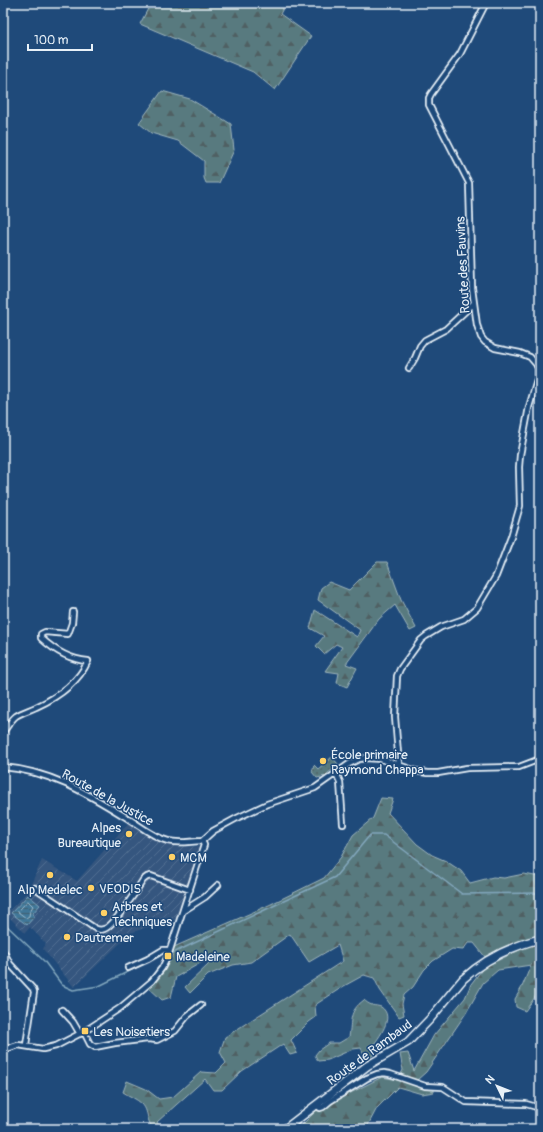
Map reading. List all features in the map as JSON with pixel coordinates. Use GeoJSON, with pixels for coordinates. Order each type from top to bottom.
{"type":"FeatureCollection","features":[{"type":"Feature","properties":{"kind":"street","name":"Route des Fauvins"},"geometry":{"type":"LineString","coordinates":[[399,765],[395,711],[397,676],[400,669],[421,640],[441,627],[464,619],[472,614],[496,576],[520,506],[520,456],[529,407],[538,377],[538,368],[534,360],[526,355],[495,348],[485,342],[479,332],[473,304],[469,183],[428,102],[434,89],[460,54],[486,3]]}},
{"type":"Feature","properties":{"kind":"street"},"geometry":{"type":"LineString","coordinates":[[408,368],[425,340],[446,329],[473,304]]}},
{"type":"Feature","properties":{"kind":"street"},"geometry":{"type":"LineString","coordinates":[[3,732],[18,715],[45,703],[66,690],[85,668],[88,661],[73,658],[52,648],[41,638],[41,634],[45,632],[68,634],[72,623],[73,612]]}},
{"type":"Feature","properties":{"kind":"street"},"geometry":{"type":"LineString","coordinates":[[3,1050],[15,1046],[26,1045],[43,1049],[52,1048],[82,1033],[120,1008],[152,981],[162,968],[170,950],[204,845],[202,841],[213,831],[267,804],[315,788],[349,764],[366,758],[381,759],[426,773],[438,773],[467,768],[519,767],[540,759]]}},
{"type":"Feature","properties":{"kind":"street","name":"Route de la Justice"},"geometry":{"type":"LineString","coordinates":[[3,767],[24,769],[68,784],[118,812],[163,840],[178,843],[202,841]]}},
{"type":"Feature","properties":{"kind":"street"},"geometry":{"type":"LineString","coordinates":[[336,773],[340,782],[344,824]]}},
{"type":"Feature","properties":{"kind":"street"},"geometry":{"type":"LineString","coordinates":[[35,888],[97,930],[102,930],[111,926],[143,880],[147,877],[151,876],[190,890]]}},
{"type":"Feature","properties":{"kind":"street"},"geometry":{"type":"LineString","coordinates":[[183,911],[205,897],[218,885]]}},
{"type":"Feature","properties":{"kind":"street","name":"Route de Rambaud"},"geometry":{"type":"LineString","coordinates":[[285,1129],[367,1066],[408,1042],[470,973],[490,959],[514,947],[540,939]]}},
{"type":"Feature","properties":{"kind":"street"},"geometry":{"type":"LineString","coordinates":[[3,950],[10,964],[34,992],[26,1045]]}},
{"type":"Feature","properties":{"kind":"street"},"geometry":{"type":"LineString","coordinates":[[128,968],[163,950],[170,950]]}},
{"type":"Feature","properties":{"kind":"street"},"geometry":{"type":"LineString","coordinates":[[62,1010],[90,1044],[95,1047],[148,1039],[157,1040],[175,1030],[187,1016],[201,1005]]}},
{"type":"Feature","properties":{"kind":"street"},"geometry":{"type":"LineString","coordinates":[[316,1105],[320,1108],[323,1107],[367,1078],[376,1074],[384,1073],[425,1086],[444,1088],[466,1102],[526,1104],[540,1108]]}},
{"type":"Feature","properties":{"kind":"shaded area"},"geometry":{"type":"Polygon","coordinates":[[[132,819],[164,843],[178,846],[205,847],[184,914],[174,920],[131,933],[74,987],[43,949],[46,944],[30,927],[25,933],[6,914],[27,893],[42,860],[77,881],[132,819]]]}},
{"type":"Feature","properties":{"kind":"green space"},"geometry":{"type":"Polygon","coordinates":[[[151,3],[286,3],[280,14],[311,36],[275,90],[253,72],[140,24],[151,3]]]}},
{"type":"Feature","properties":{"kind":"green space"},"geometry":{"type":"Polygon","coordinates":[[[162,91],[190,99],[231,124],[234,150],[219,183],[206,183],[204,178],[204,161],[178,141],[151,133],[139,123],[162,91]]]}},
{"type":"Feature","properties":{"kind":"green space"},"geometry":{"type":"Polygon","coordinates":[[[377,562],[387,562],[401,600],[416,628],[410,631],[395,605],[379,619],[346,664],[357,668],[347,687],[337,683],[339,673],[325,671],[342,647],[336,644],[324,654],[316,646],[324,636],[310,628],[315,610],[357,637],[360,630],[318,600],[321,588],[329,582],[349,590],[377,562]]]}},
{"type":"Feature","properties":{"kind":"green space"},"geometry":{"type":"Polygon","coordinates":[[[332,757],[338,764],[325,776],[317,778],[312,772],[314,765],[318,769],[332,757]]]}},
{"type":"Feature","properties":{"kind":"green space"},"geometry":{"type":"Polygon","coordinates":[[[381,798],[393,799],[388,813],[417,844],[432,855],[446,861],[461,871],[470,883],[493,877],[504,878],[524,874],[540,877],[540,936],[486,958],[474,943],[468,943],[463,950],[452,949],[433,961],[424,970],[413,987],[404,995],[402,1004],[404,1015],[399,1017],[380,990],[374,978],[364,975],[315,1005],[316,1017],[291,1040],[297,1053],[290,1055],[283,1044],[242,1071],[222,1090],[213,1090],[205,1079],[157,1122],[161,1129],[152,1126],[142,1104],[123,1092],[127,1081],[146,1089],[159,1099],[173,1097],[201,1072],[216,1073],[226,1063],[220,1052],[225,1037],[343,961],[338,945],[309,962],[290,934],[251,962],[233,965],[208,975],[190,993],[185,987],[208,965],[211,957],[176,977],[171,997],[162,1000],[148,987],[158,978],[164,969],[170,959],[174,947],[269,905],[324,878],[341,857],[353,835],[373,818],[381,798]]]}},
{"type":"Feature","properties":{"kind":"green space"},"geometry":{"type":"Polygon","coordinates":[[[540,943],[540,990],[525,1011],[516,1007],[515,999],[522,987],[531,965],[498,970],[483,983],[466,1013],[426,1072],[417,1080],[434,1089],[434,1092],[422,1094],[398,1087],[377,1108],[366,1129],[298,1129],[317,1110],[382,1077],[398,1080],[403,1070],[400,1054],[408,1053],[414,1071],[434,1035],[465,998],[471,984],[484,967],[526,947],[540,943]]]}},
{"type":"Feature","properties":{"kind":"green space"},"geometry":{"type":"Polygon","coordinates":[[[364,1000],[371,1005],[381,1007],[387,1016],[384,1027],[372,1047],[373,1055],[367,1060],[361,1048],[353,1049],[328,1060],[318,1061],[315,1055],[319,1050],[329,1043],[339,1043],[349,1037],[353,1012],[355,1008],[364,1000]]]}},
{"type":"Feature","properties":{"kind":"water"},"geometry":{"type":"Polygon","coordinates":[[[28,895],[40,905],[33,913],[34,917],[27,925],[11,913],[28,895]]]}},
{"type":"Feature","properties":{"kind":"waterway"},"geometry":{"type":"LineString","coordinates":[[173,953],[335,877],[370,835],[384,835],[462,894],[540,893]]}},
{"type":"Feature","properties":{"kind":"waterway"},"geometry":{"type":"LineString","coordinates":[[3,922],[44,961],[62,985],[73,990],[99,986],[160,956]]}},
{"type":"Feature","properties":{"kind":"place","name":"École primaire Raymond Chappa"},"geometry":{"type":"Point","coordinates":[323,761]}},
{"type":"Feature","properties":{"kind":"place","name":"Alpes Bureautique"},"geometry":{"type":"Point","coordinates":[129,834]}},
{"type":"Feature","properties":{"kind":"place","name":"MCM"},"geometry":{"type":"Point","coordinates":[172,857]}},
{"type":"Feature","properties":{"kind":"place","name":"Alp Medelec"},"geometry":{"type":"Point","coordinates":[50,875]}},
{"type":"Feature","properties":{"kind":"place","name":"VEODIS"},"geometry":{"type":"Point","coordinates":[91,888]}},
{"type":"Feature","properties":{"kind":"place","name":"Arbres et Techniques"},"geometry":{"type":"Point","coordinates":[104,913]}},
{"type":"Feature","properties":{"kind":"place","name":"Dautremer"},"geometry":{"type":"Point","coordinates":[67,937]}},
{"type":"Feature","properties":{"kind":"place","name":"Madeleine"},"geometry":{"type":"Point","coordinates":[168,956]}},
{"type":"Feature","properties":{"kind":"place","name":"Les Noisetiers"},"geometry":{"type":"Point","coordinates":[85,1031]}}]}
